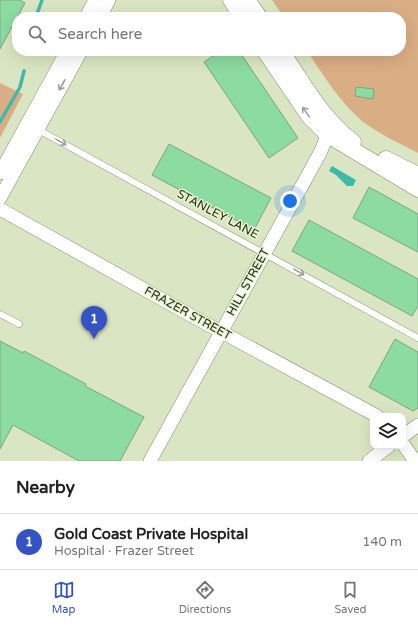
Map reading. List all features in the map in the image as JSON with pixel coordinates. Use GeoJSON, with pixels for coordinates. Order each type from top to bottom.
{"type":"FeatureCollection","features":[{"type":"Feature","properties":{"kind":"street"},"geometry":{"type":"LineString","coordinates":[[89,12],[95,0]]}},
{"type":"Feature","properties":{"kind":"street"},"geometry":{"type":"LineString","coordinates":[[103,12],[109,0]]}},
{"type":"Feature","properties":{"kind":"street"},"geometry":{"type":"LineString","coordinates":[[231,0],[239,12]]}},
{"type":"Feature","properties":{"kind":"street"},"geometry":{"type":"LineString","coordinates":[[247,0],[255,12]]}},
{"type":"Feature","properties":{"kind":"street"},"geometry":{"type":"LineString","coordinates":[[0,198],[65,56]]}},
{"type":"Feature","properties":{"kind":"street"},"geometry":{"type":"LineString","coordinates":[[0,173],[78,56]]}},
{"type":"Feature","properties":{"kind":"street"},"geometry":{"type":"LineString","coordinates":[[268,56],[309,116],[418,189]]}},
{"type":"Feature","properties":{"kind":"street"},"geometry":{"type":"LineString","coordinates":[[284,56],[317,104],[330,129],[418,175]]}},
{"type":"Feature","properties":{"kind":"street","name":"HILL STREET"},"geometry":{"type":"LineString","coordinates":[[150,461],[265,252],[330,129]]}},
{"type":"Feature","properties":{"kind":"street","name":"FRAZER STREET"},"geometry":{"type":"LineString","coordinates":[[0,209],[221,332],[371,413]]}},
{"type":"Feature","properties":{"kind":"street"},"geometry":{"type":"LineString","coordinates":[[406,434],[418,424]]}},
{"type":"Feature","properties":{"kind":"street"},"geometry":{"type":"LineString","coordinates":[[406,448],[415,461]]}},
{"type":"Feature","properties":{"kind":"street"},"geometry":{"type":"LineString","coordinates":[[368,461],[385,449]]}},
{"type":"Feature","properties":{"kind":"lane","name":"STANLEY LANE"},"geometry":{"type":"LineString","coordinates":[[32,126],[265,252],[418,338]]}},
{"type":"Feature","properties":{"kind":"lane"},"geometry":{"type":"LineString","coordinates":[[0,314],[19,324]]}},
{"type":"Feature","properties":{"kind":"shaded area"},"geometry":{"type":"Polygon","coordinates":[[[272,0],[418,0],[418,153],[382,134],[362,121],[339,97],[310,56],[406,56],[406,12],[280,12],[272,0]]]}},
{"type":"Feature","properties":{"kind":"shaded area"},"geometry":{"type":"Polygon","coordinates":[[[0,83],[23,94],[0,138],[0,83]]]}},
{"type":"Feature","properties":{"kind":"water"},"geometry":{"type":"Polygon","coordinates":[[[332,166],[356,180],[353,186],[347,186],[336,175],[329,171],[332,166]]]}},
{"type":"Feature","properties":{"kind":"building"},"geometry":{"type":"Polygon","coordinates":[[[0,0],[20,0],[25,3],[20,12],[12,12],[12,27],[0,49],[0,0]]]}},
{"type":"Feature","properties":{"kind":"building"},"geometry":{"type":"Polygon","coordinates":[[[213,56],[242,56],[298,138],[269,158],[204,62],[213,56]]]}},
{"type":"Feature","properties":{"kind":"building"},"geometry":{"type":"Polygon","coordinates":[[[356,87],[374,89],[373,99],[355,96],[356,87]]]}},
{"type":"Feature","properties":{"kind":"building"},"geometry":{"type":"Polygon","coordinates":[[[169,144],[271,198],[254,230],[152,175],[169,144]]]}},
{"type":"Feature","properties":{"kind":"building"},"geometry":{"type":"Polygon","coordinates":[[[369,187],[418,214],[418,252],[353,218],[369,187]]]}},
{"type":"Feature","properties":{"kind":"building"},"geometry":{"type":"Polygon","coordinates":[[[309,220],[418,279],[418,306],[412,316],[292,251],[309,220]]]}},
{"type":"Feature","properties":{"kind":"building"},"geometry":{"type":"Polygon","coordinates":[[[395,339],[418,352],[418,408],[413,411],[369,387],[395,339]]]}},
{"type":"Feature","properties":{"kind":"building"},"geometry":{"type":"Polygon","coordinates":[[[0,341],[23,353],[24,351],[86,384],[85,386],[144,417],[120,461],[79,461],[13,425],[0,449],[0,341]]]}},
{"type":"Feature","properties":{"kind":"waterway"},"geometry":{"type":"LineString","coordinates":[[38,12],[42,0]]}},
{"type":"Feature","properties":{"kind":"waterway"},"geometry":{"type":"LineString","coordinates":[[0,122],[20,87],[24,71]]}},
{"type":"Feature","properties":{"kind":"place","name":"Gold Coast Private Hospital"},"geometry":{"type":"Point","coordinates":[94,339]}}]}
